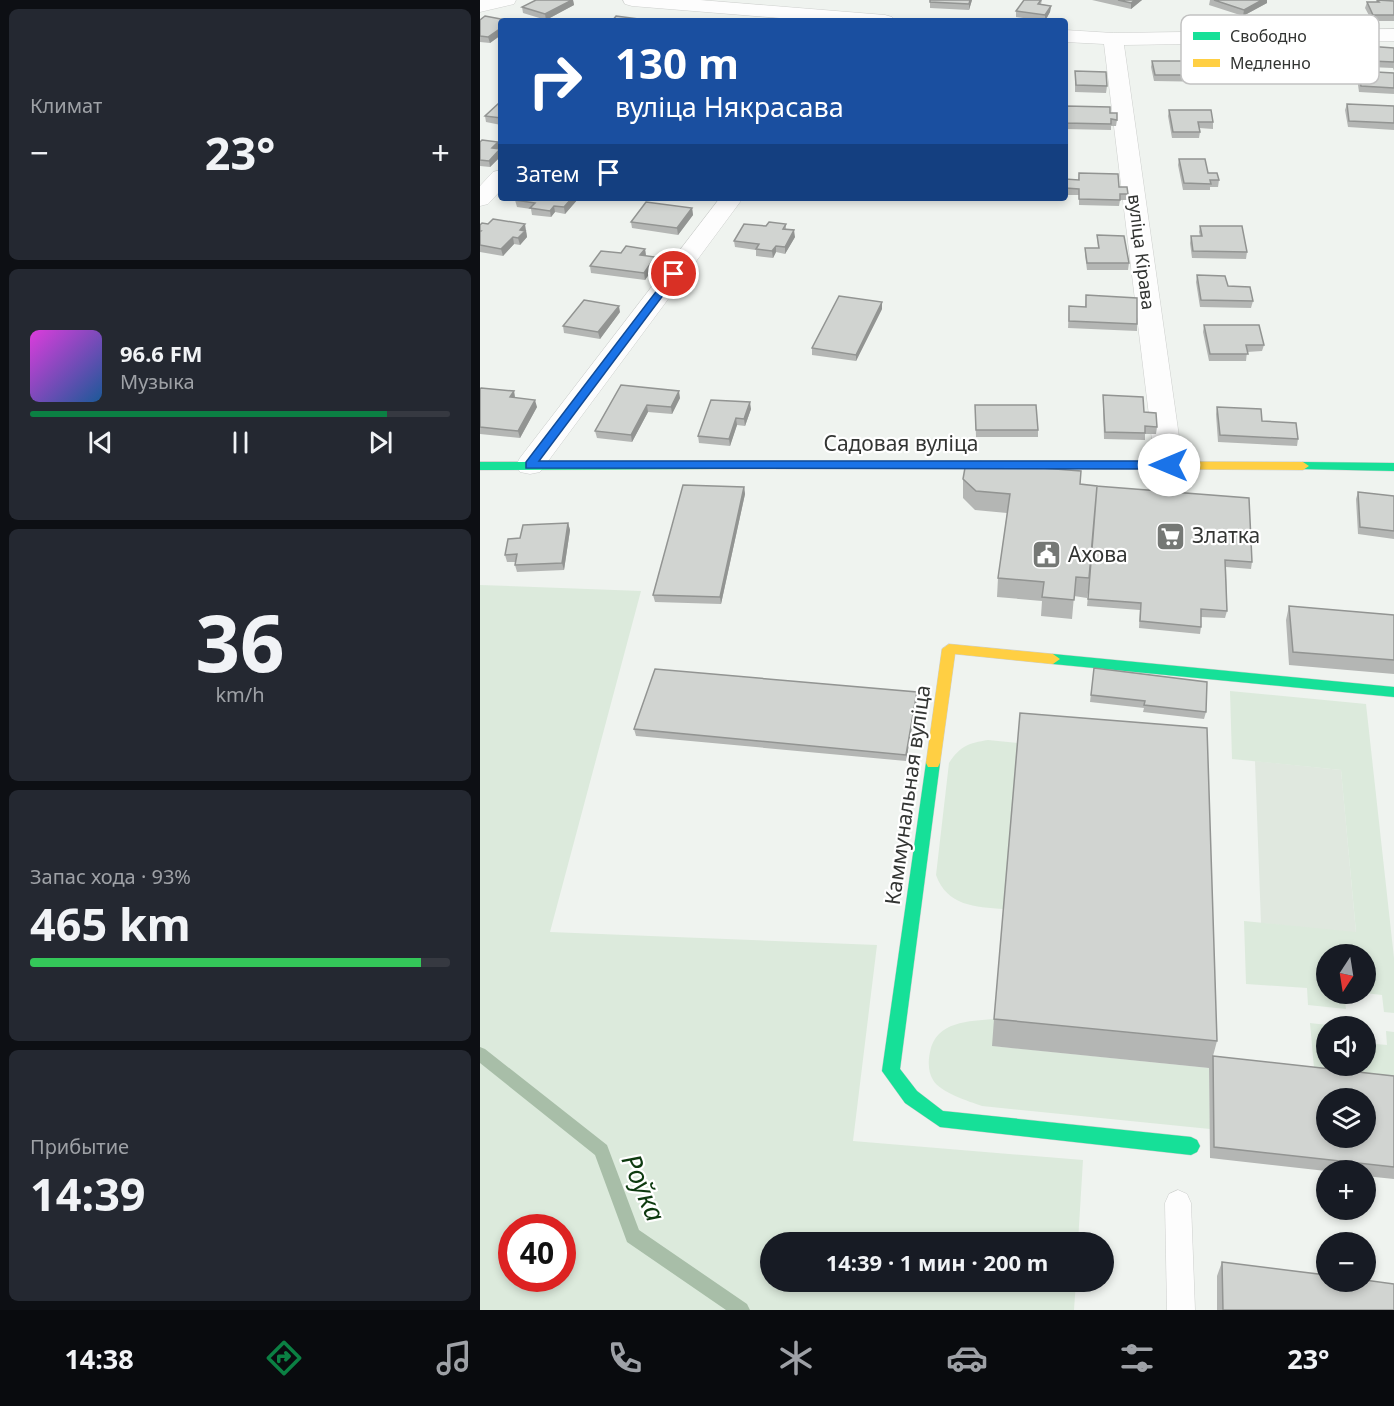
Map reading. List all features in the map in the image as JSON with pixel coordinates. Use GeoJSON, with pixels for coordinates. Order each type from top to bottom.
{"type":"FeatureCollection","features":[{"type":"Feature","properties":{"kind":"street"},"geometry":{"type":"LineString","coordinates":[[480,6],[507,0]]}},
{"type":"Feature","properties":{"kind":"street"},"geometry":{"type":"LineString","coordinates":[[632,0],[828,18]]}},
{"type":"Feature","properties":{"kind":"street"},"geometry":{"type":"LineString","coordinates":[[665,18],[682,3]]}},
{"type":"Feature","properties":{"kind":"street"},"geometry":{"type":"LineString","coordinates":[[1379,35],[1394,35]]}},
{"type":"Feature","properties":{"kind":"street"},"geometry":{"type":"LineString","coordinates":[[1068,36],[1113,39],[1181,38]]}},
{"type":"Feature","properties":{"kind":"street","name":"вуліца Кірава"},"geometry":{"type":"LineString","coordinates":[[1113,39],[1169,465]]}},
{"type":"Feature","properties":{"kind":"street"},"geometry":{"type":"LineString","coordinates":[[480,199],[498,180]]}},
{"type":"Feature","properties":{"kind":"street"},"geometry":{"type":"LineString","coordinates":[[530,465],[730,201]]}},
{"type":"Feature","properties":{"kind":"street","name":"Садовая вуліца"},"geometry":{"type":"LineString","coordinates":[[480,466],[1394,467]]}},
{"type":"Feature","properties":{"kind":"street","name":"Каммунальная вуліца"},"geometry":{"type":"LineString","coordinates":[[1191,1146],[940,1119],[911,1097],[891,1071],[949,649],[1394,692]]}},
{"type":"Feature","properties":{"kind":"lane"},"geometry":{"type":"LineString","coordinates":[[1178,1203],[1181,1310]]}},
{"type":"Feature","properties":{"kind":"shaded area"},"geometry":{"type":"Polygon","coordinates":[[[1255,761],[1341,770],[1356,933],[1261,923],[1255,761]]]}},
{"type":"Feature","properties":{"kind":"green space"},"geometry":{"type":"Polygon","coordinates":[[[480,585],[641,591],[550,932],[877,945],[853,1141],[1083,1160],[1079,1232],[760,1232],[760,1292],[1075,1292],[1074,1310],[480,1310],[480,585]]]}},
{"type":"Feature","properties":{"kind":"green space"},"geometry":{"type":"Polygon","coordinates":[[[1230,691],[1366,704],[1394,958],[1394,1013],[1384,1012],[1382,995],[1376,994],[1376,944],[1316,944],[1316,1004],[1345,1004],[1346,1009],[1308,1005],[1307,988],[1246,984],[1244,921],[1356,932],[1341,770],[1232,759],[1230,691]]]}},
{"type":"Feature","properties":{"kind":"green space"},"geometry":{"type":"Polygon","coordinates":[[[988,740],[1018,743],[1004,909],[973,906],[955,899],[947,893],[936,875],[949,763],[966,746],[988,740]]]}},
{"type":"Feature","properties":{"kind":"green space"},"geometry":{"type":"Polygon","coordinates":[[[995,1019],[993,1046],[1209,1068],[1210,1129],[982,1106],[955,1096],[937,1085],[931,1077],[929,1063],[933,1042],[939,1034],[946,1028],[965,1022],[995,1019]]]}},
{"type":"Feature","properties":{"kind":"green space"},"geometry":{"type":"Polygon","coordinates":[[[1310,1023],[1316,1024],[1316,1068],[1314,1068],[1310,1023]]]}},
{"type":"Feature","properties":{"kind":"green space"},"geometry":{"type":"Polygon","coordinates":[[[1386,1031],[1394,1032],[1394,1077],[1376,1075],[1376,1044],[1387,1045],[1386,1031]]]}},
{"type":"Feature","properties":{"kind":"building"},"geometry":{"type":"Polygon","coordinates":[[[536,0],[572,0],[545,14],[522,7],[536,0]]]}},
{"type":"Feature","properties":{"kind":"building"},"geometry":{"type":"Polygon","coordinates":[[[930,0],[970,0],[969,4],[930,2],[930,0]]]}},
{"type":"Feature","properties":{"kind":"building"},"geometry":{"type":"Polygon","coordinates":[[[1024,0],[1041,0],[1038,4],[1051,6],[1045,15],[1016,11],[1024,0]]]}},
{"type":"Feature","properties":{"kind":"building"},"geometry":{"type":"Polygon","coordinates":[[[1118,0],[1135,0],[1131,3],[1118,0]]]}},
{"type":"Feature","properties":{"kind":"building"},"geometry":{"type":"Polygon","coordinates":[[[1214,0],[1262,0],[1244,10],[1214,0]]]}},
{"type":"Feature","properties":{"kind":"building"},"geometry":{"type":"Polygon","coordinates":[[[1377,0],[1394,1],[1394,15],[1373,15],[1367,2],[1379,2],[1377,0]]]}},
{"type":"Feature","properties":{"kind":"building"},"geometry":{"type":"Polygon","coordinates":[[[485,16],[498,18],[498,30],[488,37],[480,36],[480,20],[485,16]]]}},
{"type":"Feature","properties":{"kind":"building"},"geometry":{"type":"Polygon","coordinates":[[[1379,47],[1394,48],[1394,62],[1379,61],[1379,47]]]}},
{"type":"Feature","properties":{"kind":"building"},"geometry":{"type":"Polygon","coordinates":[[[1152,61],[1181,61],[1181,75],[1155,75],[1152,61]]]}},
{"type":"Feature","properties":{"kind":"building"},"geometry":{"type":"Polygon","coordinates":[[[1075,71],[1106,72],[1107,86],[1076,85],[1075,71]]]}},
{"type":"Feature","properties":{"kind":"building"},"geometry":{"type":"Polygon","coordinates":[[[1379,72],[1394,73],[1394,88],[1361,86],[1361,84],[1379,84],[1379,72]]]}},
{"type":"Feature","properties":{"kind":"building"},"geometry":{"type":"Polygon","coordinates":[[[498,104],[498,118],[485,116],[498,104]]]}},
{"type":"Feature","properties":{"kind":"building"},"geometry":{"type":"Polygon","coordinates":[[[1347,104],[1394,106],[1394,123],[1349,121],[1347,104]]]}},
{"type":"Feature","properties":{"kind":"building"},"geometry":{"type":"Polygon","coordinates":[[[1068,106],[1110,107],[1110,113],[1117,113],[1117,120],[1111,119],[1111,124],[1068,123],[1068,106]]]}},
{"type":"Feature","properties":{"kind":"building"},"geometry":{"type":"Polygon","coordinates":[[[1169,110],[1211,110],[1213,122],[1198,122],[1200,132],[1173,132],[1169,110]]]}},
{"type":"Feature","properties":{"kind":"building"},"geometry":{"type":"Polygon","coordinates":[[[482,140],[498,142],[492,148],[498,149],[498,151],[489,161],[480,160],[482,140]]]}},
{"type":"Feature","properties":{"kind":"building"},"geometry":{"type":"Polygon","coordinates":[[[1179,159],[1205,159],[1208,173],[1217,173],[1219,180],[1210,180],[1211,184],[1184,183],[1179,159]]]}},
{"type":"Feature","properties":{"kind":"building"},"geometry":{"type":"Polygon","coordinates":[[[1079,173],[1118,174],[1119,187],[1127,187],[1128,194],[1120,194],[1120,200],[1079,199],[1079,189],[1068,188],[1068,179],[1079,180],[1079,173]]]}},
{"type":"Feature","properties":{"kind":"building"},"geometry":{"type":"Polygon","coordinates":[[[522,201],[569,201],[564,207],[554,206],[550,211],[530,208],[535,203],[522,201]]]}},
{"type":"Feature","properties":{"kind":"building"},"geometry":{"type":"Polygon","coordinates":[[[646,202],[692,208],[677,228],[631,222],[646,202]]]}},
{"type":"Feature","properties":{"kind":"building"},"geometry":{"type":"Polygon","coordinates":[[[493,219],[525,224],[520,230],[525,231],[518,238],[513,237],[501,249],[480,245],[480,225],[488,224],[493,219]]]}},
{"type":"Feature","properties":{"kind":"building"},"geometry":{"type":"Polygon","coordinates":[[[769,222],[786,224],[783,229],[794,230],[785,247],[776,246],[772,251],[756,249],[759,244],[734,241],[744,224],[766,226],[769,222]]]}},
{"type":"Feature","properties":{"kind":"building"},"geometry":{"type":"Polygon","coordinates":[[[1200,226],[1242,226],[1247,252],[1193,251],[1191,236],[1202,236],[1200,226]]]}},
{"type":"Feature","properties":{"kind":"building"},"geometry":{"type":"Polygon","coordinates":[[[1097,235],[1124,236],[1129,263],[1087,263],[1085,248],[1099,248],[1097,235]]]}},
{"type":"Feature","properties":{"kind":"building"},"geometry":{"type":"Polygon","coordinates":[[[626,246],[645,249],[640,255],[655,257],[644,273],[590,266],[601,251],[621,253],[626,246]]]}},
{"type":"Feature","properties":{"kind":"building"},"geometry":{"type":"Polygon","coordinates":[[[1197,275],[1225,276],[1228,286],[1250,287],[1253,301],[1201,300],[1197,275]]]}},
{"type":"Feature","properties":{"kind":"building"},"geometry":{"type":"Polygon","coordinates":[[[1086,295],[1137,298],[1137,324],[1069,321],[1069,306],[1086,307],[1086,295]]]}},
{"type":"Feature","properties":{"kind":"building"},"geometry":{"type":"Polygon","coordinates":[[[839,296],[882,302],[856,355],[812,348],[839,296]]]}},
{"type":"Feature","properties":{"kind":"building"},"geometry":{"type":"Polygon","coordinates":[[[584,300],[619,306],[598,332],[563,326],[584,300]]]}},
{"type":"Feature","properties":{"kind":"building"},"geometry":{"type":"Polygon","coordinates":[[[1204,325],[1259,325],[1264,345],[1246,345],[1248,354],[1210,354],[1204,325]]]}},
{"type":"Feature","properties":{"kind":"building"},"geometry":{"type":"Polygon","coordinates":[[[621,385],[679,391],[671,407],[647,405],[631,435],[595,431],[621,385]]]}},
{"type":"Feature","properties":{"kind":"building"},"geometry":{"type":"Polygon","coordinates":[[[481,388],[514,391],[510,397],[535,400],[518,431],[480,427],[481,388]]]}},
{"type":"Feature","properties":{"kind":"building"},"geometry":{"type":"Polygon","coordinates":[[[1103,395],[1143,397],[1144,412],[1156,413],[1157,427],[1145,426],[1145,433],[1105,432],[1103,395]]]}},
{"type":"Feature","properties":{"kind":"building"},"geometry":{"type":"Polygon","coordinates":[[[711,400],[750,402],[744,419],[736,418],[729,439],[698,436],[711,400]]]}},
{"type":"Feature","properties":{"kind":"building"},"geometry":{"type":"Polygon","coordinates":[[[975,405],[1036,405],[1038,430],[976,430],[975,405]]]}},
{"type":"Feature","properties":{"kind":"building"},"geometry":{"type":"Polygon","coordinates":[[[1217,407],[1261,409],[1262,421],[1296,423],[1298,439],[1220,435],[1217,407]]]}},
{"type":"Feature","properties":{"kind":"building","name":"Ахова"},"geometry":{"type":"Polygon","coordinates":[[[966,462],[1081,471],[1080,484],[1097,486],[1089,578],[1076,577],[1074,600],[1042,597],[1044,582],[998,578],[1010,494],[976,491],[963,479],[966,462]]]}},
{"type":"Feature","properties":{"kind":"building"},"geometry":{"type":"Polygon","coordinates":[[[683,485],[744,487],[720,597],[653,595],[683,485]]]}},
{"type":"Feature","properties":{"kind":"building","name":"Златка"},"geometry":{"type":"Polygon","coordinates":[[[1097,486],[1249,498],[1252,562],[1225,560],[1227,611],[1201,609],[1201,627],[1140,621],[1141,603],[1088,599],[1097,486]]]}},
{"type":"Feature","properties":{"kind":"building"},"geometry":{"type":"Polygon","coordinates":[[[1358,492],[1394,496],[1394,531],[1360,527],[1358,492]]]}},
{"type":"Feature","properties":{"kind":"building"},"geometry":{"type":"Polygon","coordinates":[[[568,523],[562,563],[515,565],[517,554],[505,555],[508,539],[520,538],[523,525],[568,523]]]}},
{"type":"Feature","properties":{"kind":"building"},"geometry":{"type":"Polygon","coordinates":[[[1289,606],[1394,615],[1394,660],[1293,652],[1289,606]]]}},
{"type":"Feature","properties":{"kind":"building"},"geometry":{"type":"Polygon","coordinates":[[[1094,668],[1207,682],[1206,712],[1144,705],[1145,701],[1091,695],[1094,668]]]}},
{"type":"Feature","properties":{"kind":"building"},"geometry":{"type":"Polygon","coordinates":[[[655,669],[917,692],[906,755],[634,729],[655,669]]]}},
{"type":"Feature","properties":{"kind":"building"},"geometry":{"type":"Polygon","coordinates":[[[1020,713],[1207,728],[1217,1041],[994,1019],[1020,713]]]}},
{"type":"Feature","properties":{"kind":"building"},"geometry":{"type":"Polygon","coordinates":[[[1213,1056],[1316,1067],[1316,1076],[1376,1076],[1376,1074],[1394,1076],[1394,1167],[1376,1165],[1376,1160],[1331,1160],[1214,1147],[1213,1056]]]}},
{"type":"Feature","properties":{"kind":"building"},"geometry":{"type":"Polygon","coordinates":[[[1222,1262],[1316,1274],[1316,1292],[1376,1292],[1376,1282],[1394,1284],[1394,1310],[1223,1310],[1222,1262]]]}},
{"type":"Feature","properties":{"kind":"waterway","name":"Роўка"},"geometry":{"type":"LineString","coordinates":[[480,1054],[601,1150],[633,1236],[741,1310]]}},
{"type":"Feature","properties":{"kind":"traffic: fast"},"geometry":{"type":"LineString","coordinates":[[480,466],[980,465]]}},
{"type":"Feature","properties":{"kind":"traffic: fast"},"geometry":{"type":"LineString","coordinates":[[1303,466],[1394,467]]}},
{"type":"Feature","properties":{"kind":"traffic: fast"},"geometry":{"type":"LineString","coordinates":[[1053,659],[1394,692]]}},
{"type":"Feature","properties":{"kind":"traffic: fast"},"geometry":{"type":"LineString","coordinates":[[933,763],[891,1071],[911,1097],[940,1119],[1191,1146]]}},
{"type":"Feature","properties":{"kind":"traffic: slow"},"geometry":{"type":"LineString","coordinates":[[980,465],[1303,466]]}},
{"type":"Feature","properties":{"kind":"traffic: slow"},"geometry":{"type":"LineString","coordinates":[[933,763],[949,649],[1053,659]]}},
{"type":"Feature","properties":{"kind":"place","name":"Златка"},"geometry":{"type":"Point","coordinates":[1171,536]}},
{"type":"Feature","properties":{"kind":"place","name":"Ахова"},"geometry":{"type":"Point","coordinates":[1047,555]}},
{"type":"Feature","properties":{"kind":"route"},"geometry":{"type":"LineString","coordinates":[[674,274],[530,465],[1169,465]]}}]}
